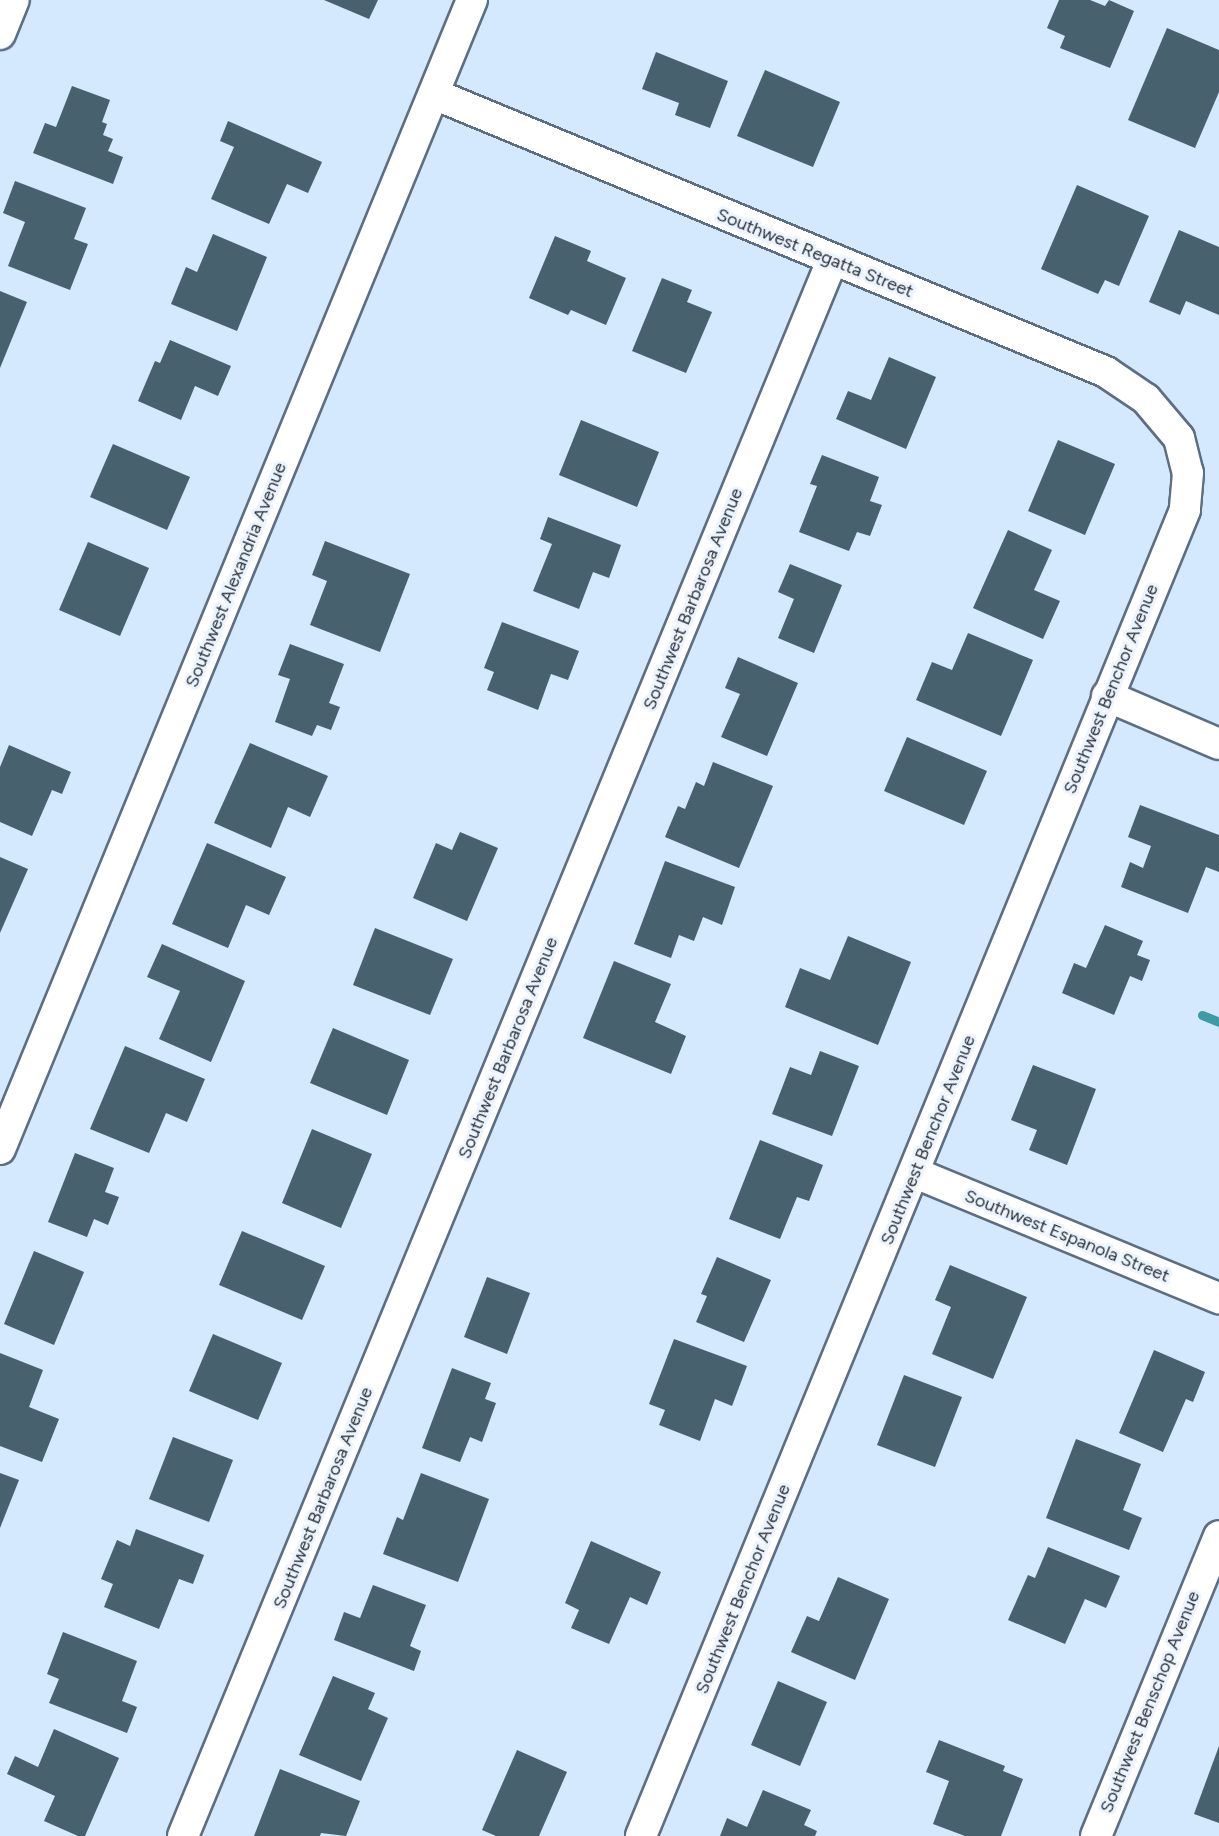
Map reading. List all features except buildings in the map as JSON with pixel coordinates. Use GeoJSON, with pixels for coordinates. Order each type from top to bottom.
{"type":"FeatureCollection","features":[{"type":"Feature","properties":{"kind":"street"},"geometry":{"type":"LineString","coordinates":[[0,34],[14,0]]}},
{"type":"Feature","properties":{"kind":"street","name":"Southwest Alexandria Avenue"},"geometry":{"type":"LineString","coordinates":[[0,1149],[472,0]]}},
{"type":"Feature","properties":{"kind":"street","name":"Southwest Regatta Street"},"geometry":{"type":"LineString","coordinates":[[434,94],[832,261],[1106,372],[1146,399],[1179,438]]}},
{"type":"Feature","properties":{"kind":"street","name":"Southwest Barbarosa Avenue"},"geometry":{"type":"LineString","coordinates":[[183,1836],[832,261]]}},
{"type":"Feature","properties":{"kind":"street","name":"Southwest Benchor Avenue"},"geometry":{"type":"LineString","coordinates":[[641,1836],[915,1173],[1107,696],[1185,510],[1188,473],[1179,438]]}},
{"type":"Feature","properties":{"kind":"street"},"geometry":{"type":"LineString","coordinates":[[1107,696],[1219,744]]}},
{"type":"Feature","properties":{"kind":"street","name":"Southwest Espanola Street"},"geometry":{"type":"LineString","coordinates":[[915,1173],[1219,1298]]}},
{"type":"Feature","properties":{"kind":"street","name":"Southwest Benschop Avenue"},"geometry":{"type":"LineString","coordinates":[[1096,1836],[1219,1536]]}},
{"type":"Feature","properties":{"kind":"waterway"},"geometry":{"type":"LineString","coordinates":[[1202,1015],[1219,1022]]}}]}
